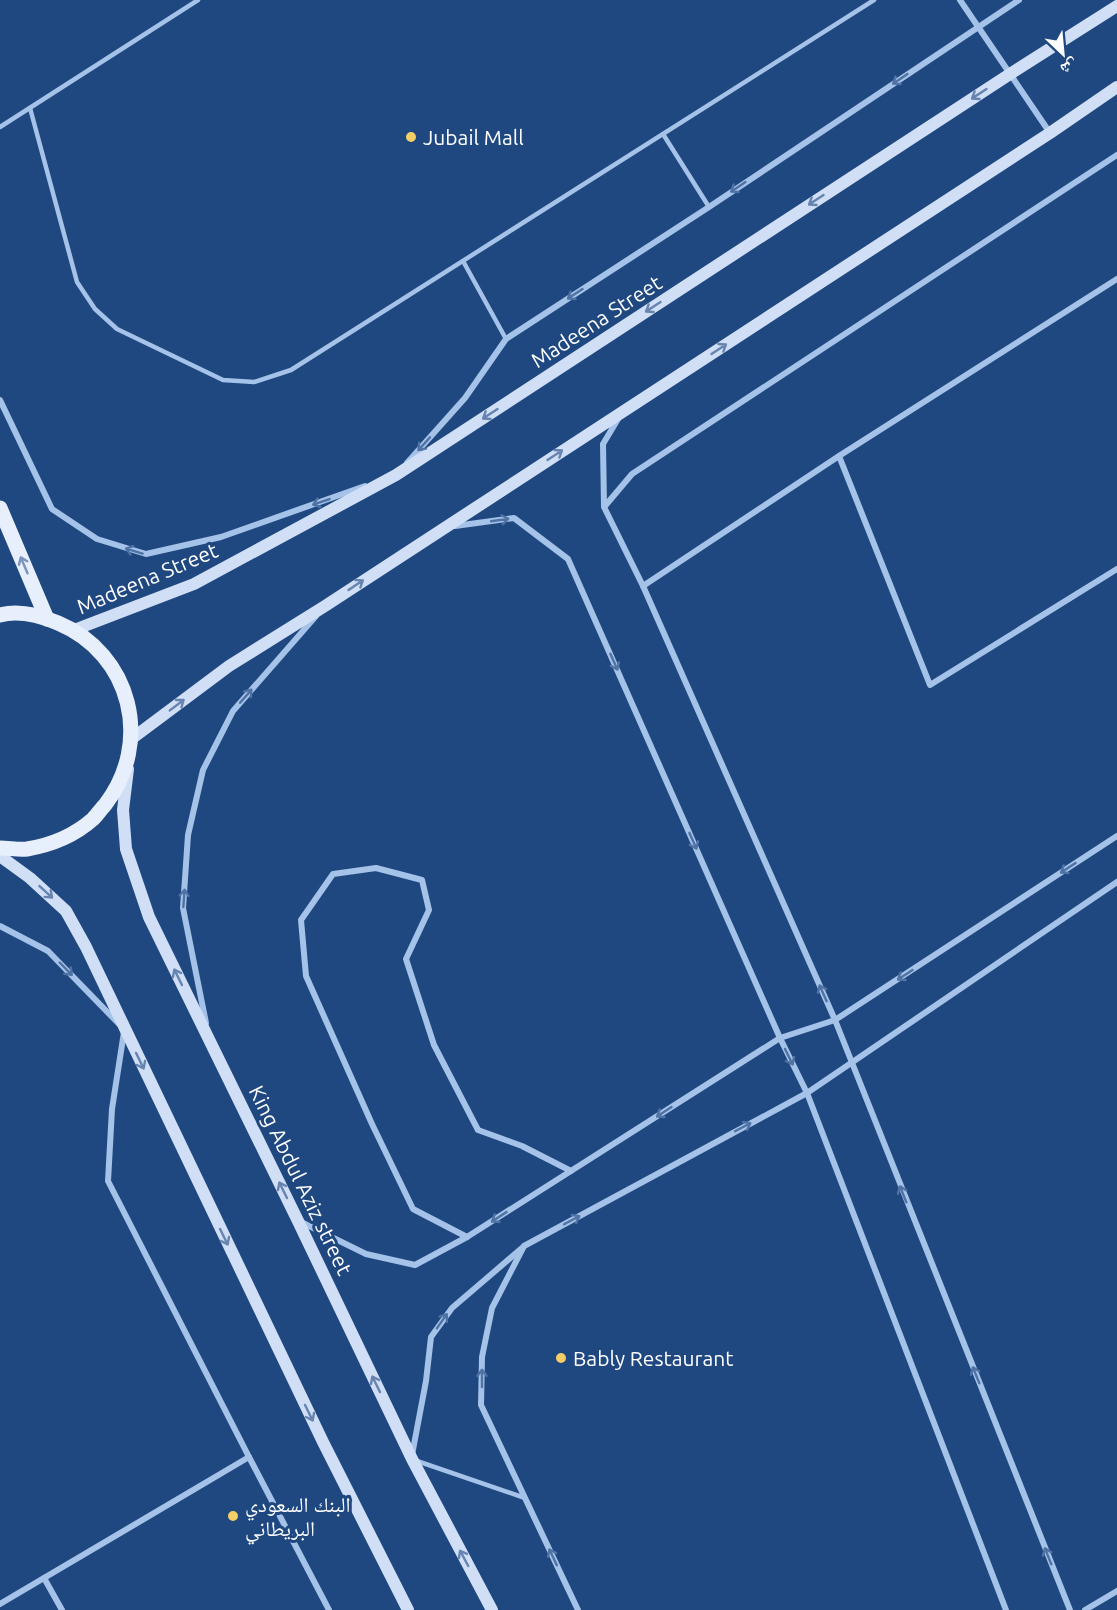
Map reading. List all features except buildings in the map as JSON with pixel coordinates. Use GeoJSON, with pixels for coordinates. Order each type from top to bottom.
{"type":"FeatureCollection","features":[{"type":"Feature","properties":{"kind":"main road","name":"Madeena Street"},"geometry":{"type":"LineString","coordinates":[[74,630],[194,584],[396,475],[1117,6]]}},
{"type":"Feature","properties":{"kind":"main road"},"geometry":{"type":"LineString","coordinates":[[130,747],[229,666],[621,413],[1117,87]]}},
{"type":"Feature","properties":{"kind":"main road"},"geometry":{"type":"LineString","coordinates":[[0,508],[47,619]]}},
{"type":"Feature","properties":{"kind":"main road"},"geometry":{"type":"LineString","coordinates":[[0,615],[41,616],[74,630],[102,653],[122,683],[131,718],[130,747],[117,789],[93,819],[62,839],[25,849],[0,848]]}},
{"type":"Feature","properties":{"kind":"main road","name":"King Abdul Aziz street"},"geometry":{"type":"LineString","coordinates":[[130,747],[123,810],[126,849],[149,917],[412,1459],[492,1610]]}},
{"type":"Feature","properties":{"kind":"main road"},"geometry":{"type":"LineString","coordinates":[[0,856],[30,878],[66,911],[86,947],[323,1442],[408,1610]]}},
{"type":"Feature","properties":{"kind":"street"},"geometry":{"type":"LineString","coordinates":[[960,0],[1050,133]]}},
{"type":"Feature","properties":{"kind":"street"},"geometry":{"type":"LineString","coordinates":[[0,400],[52,509],[96,539],[146,554],[221,537],[396,475],[465,398],[506,339],[1019,0]]}},
{"type":"Feature","properties":{"kind":"street"},"geometry":{"type":"LineString","coordinates":[[604,507],[632,474],[1117,154]]}},
{"type":"Feature","properties":{"kind":"street"},"geometry":{"type":"LineString","coordinates":[[643,586],[839,456],[1117,279]]}},
{"type":"Feature","properties":{"kind":"street"},"geometry":{"type":"LineString","coordinates":[[621,413],[603,444],[604,507],[643,586],[835,1020],[1070,1610]]}},
{"type":"Feature","properties":{"kind":"street"},"geometry":{"type":"LineString","coordinates":[[839,456],[930,685],[1117,569]]}},
{"type":"Feature","properties":{"kind":"street"},"geometry":{"type":"LineString","coordinates":[[442,527],[513,518],[568,559],[780,1038],[807,1093],[1006,1610]]}},
{"type":"Feature","properties":{"kind":"street"},"geometry":{"type":"LineString","coordinates":[[208,1038],[183,908],[188,835],[203,770],[233,711],[325,606]]}},
{"type":"Feature","properties":{"kind":"street"},"geometry":{"type":"LineString","coordinates":[[298,1221],[366,1254],[415,1265],[467,1237],[780,1038],[835,1020],[1117,836]]}},
{"type":"Feature","properties":{"kind":"street"},"geometry":{"type":"LineString","coordinates":[[467,1237],[413,1209],[306,976],[301,920],[333,874],[376,868],[422,880],[429,910],[406,959],[434,1045],[478,1131],[522,1146],[571,1171]]}},
{"type":"Feature","properties":{"kind":"street"},"geometry":{"type":"LineString","coordinates":[[412,1459],[426,1381],[431,1337],[452,1308],[524,1246],[807,1093],[1117,882]]}},
{"type":"Feature","properties":{"kind":"street"},"geometry":{"type":"LineString","coordinates":[[0,926],[48,951],[125,1030],[112,1109],[108,1180],[329,1610]]}},
{"type":"Feature","properties":{"kind":"street"},"geometry":{"type":"LineString","coordinates":[[524,1246],[492,1308],[482,1358],[481,1405],[578,1610]]}},
{"type":"Feature","properties":{"kind":"street"},"geometry":{"type":"LineString","coordinates":[[0,1604],[249,1457]]}},
{"type":"Feature","properties":{"kind":"street"},"geometry":{"type":"LineString","coordinates":[[44,1578],[62,1610]]}},
{"type":"Feature","properties":{"kind":"street"},"geometry":{"type":"LineString","coordinates":[[1085,1610],[1117,1591]]}},
{"type":"Feature","properties":{"kind":"lane"},"geometry":{"type":"LineString","coordinates":[[0,128],[198,0]]}},
{"type":"Feature","properties":{"kind":"lane"},"geometry":{"type":"LineString","coordinates":[[30,108],[77,282],[95,309],[117,329],[223,380],[254,382],[291,370],[874,0]]}},
{"type":"Feature","properties":{"kind":"lane"},"geometry":{"type":"LineString","coordinates":[[663,134],[709,207]]}},
{"type":"Feature","properties":{"kind":"lane"},"geometry":{"type":"LineString","coordinates":[[463,261],[506,339]]}},
{"type":"Feature","properties":{"kind":"lane"},"geometry":{"type":"LineString","coordinates":[[412,1459],[525,1498]]}},
{"type":"Feature","properties":{"kind":"place","name":"Jubail Mall"},"geometry":{"type":"Point","coordinates":[411,137]}},
{"type":"Feature","properties":{"kind":"place","name":"Bably Restaurant"},"geometry":{"type":"Point","coordinates":[561,1358]}},
{"type":"Feature","properties":{"kind":"place","name":"البنك السعودي البريطاني"},"geometry":{"type":"Point","coordinates":[233,1516]}}]}
